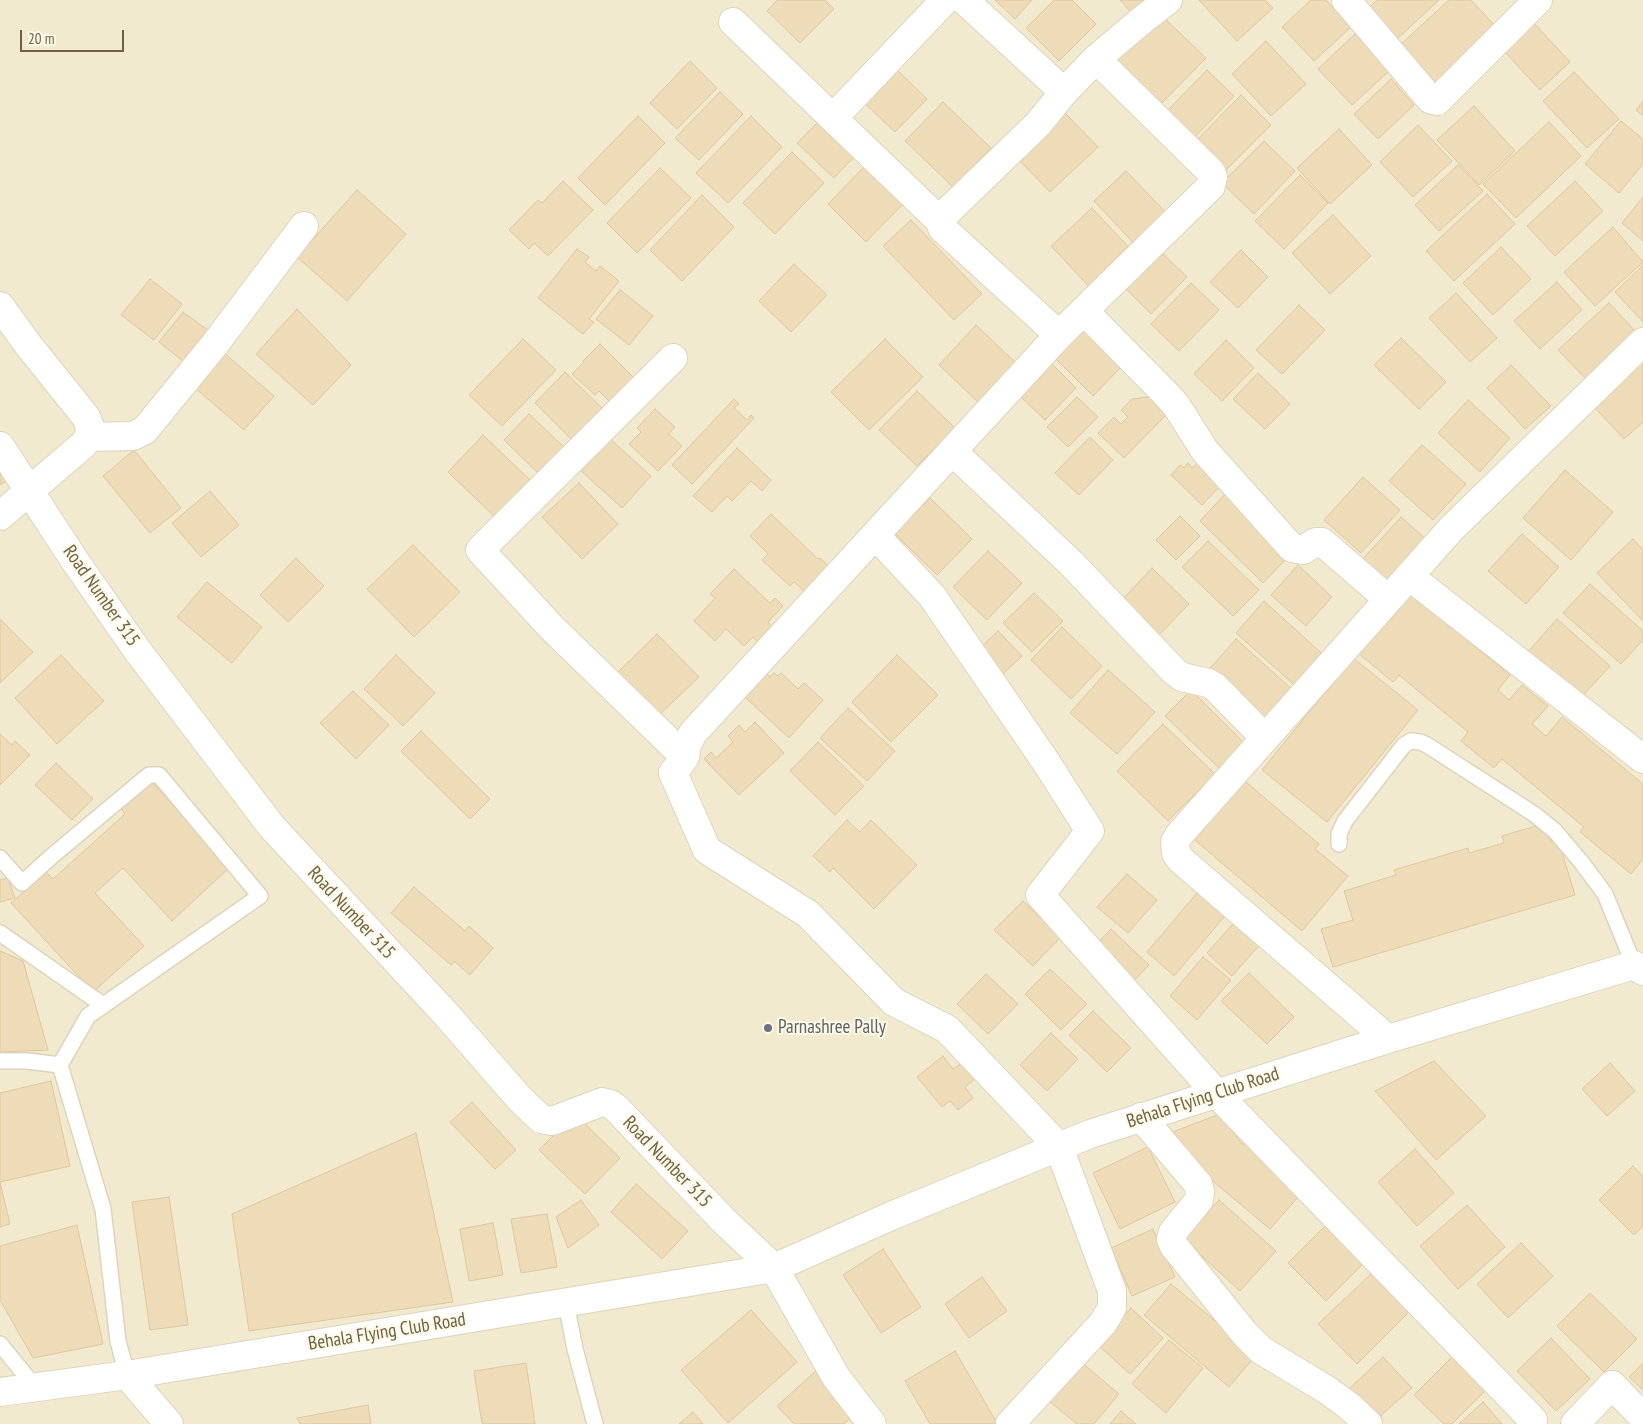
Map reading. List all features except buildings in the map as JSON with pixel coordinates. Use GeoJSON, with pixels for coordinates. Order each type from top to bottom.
{"type":"FeatureCollection","features":[{"type":"Feature","properties":{"kind":"street"},"geometry":{"type":"LineString","coordinates":[[833,118],[945,0]]}},
{"type":"Feature","properties":{"kind":"street"},"geometry":{"type":"LineString","coordinates":[[964,0],[1064,92]]}},
{"type":"Feature","properties":{"kind":"street"},"geometry":{"type":"LineString","coordinates":[[941,222],[946,213],[1038,124],[1064,92],[1096,60],[1168,0]]}},
{"type":"Feature","properties":{"kind":"street"},"geometry":{"type":"LineString","coordinates":[[1346,0],[1430,99],[1437,101],[1538,0]]}},
{"type":"Feature","properties":{"kind":"street"},"geometry":{"type":"LineString","coordinates":[[733,22],[941,222],[942,228],[1059,335]]}},
{"type":"Feature","properties":{"kind":"street"},"geometry":{"type":"LineString","coordinates":[[1010,1424],[1103,1323],[1112,1308],[1112,1291],[1059,1147],[947,1029],[894,1002],[808,914],[707,850],[673,773],[685,757],[686,747],[694,733],[875,535],[1059,335],[1211,186],[1213,177],[1211,172],[1096,60]]}},
{"type":"Feature","properties":{"kind":"street"},"geometry":{"type":"LineString","coordinates":[[86,441],[133,436],[145,430],[215,344],[304,226]]}},
{"type":"Feature","properties":{"kind":"street"},"geometry":{"type":"LineString","coordinates":[[0,306],[28,346],[86,417],[90,426],[86,441],[0,516]]}},
{"type":"Feature","properties":{"kind":"street"},"geometry":{"type":"LineString","coordinates":[[1084,311],[1176,405],[1205,451],[1292,548],[1303,550],[1316,542],[1322,542],[1388,599]]}},
{"type":"Feature","properties":{"kind":"street"},"geometry":{"type":"LineString","coordinates":[[1388,1039],[1181,860],[1176,853],[1175,842],[1179,835],[1450,529],[1643,342]]}},
{"type":"Feature","properties":{"kind":"street"},"geometry":{"type":"LineString","coordinates":[[673,358],[480,550],[552,628],[685,757]]}},
{"type":"Feature","properties":{"kind":"street","name":"Road Number 315"},"geometry":{"type":"LineString","coordinates":[[0,446],[36,485],[75,560],[138,650],[272,827],[445,1013],[520,1099],[541,1119],[547,1122],[602,1102],[610,1104],[616,1108],[724,1221],[774,1268]]}},
{"type":"Feature","properties":{"kind":"street"},"geometry":{"type":"LineString","coordinates":[[952,451],[1071,563],[1174,670],[1182,677],[1208,682],[1215,687],[1265,738]]}},
{"type":"Feature","properties":{"kind":"street"},"geometry":{"type":"LineString","coordinates":[[875,535],[932,596],[1044,758],[1090,831],[1040,895],[1216,1093],[1533,1420]]}},
{"type":"Feature","properties":{"kind":"street"},"geometry":{"type":"LineString","coordinates":[[1409,576],[1643,759]]}},
{"type":"Feature","properties":{"kind":"street","name":"Behala Flying Club Road"},"geometry":{"type":"LineString","coordinates":[[1,1390],[127,1375],[774,1268],[891,1216],[1090,1134],[1388,1039],[1638,968]]}},
{"type":"Feature","properties":{"kind":"street"},"geometry":{"type":"LineString","coordinates":[[1141,1117],[1198,1184],[1199,1200],[1173,1232],[1171,1239],[1174,1246],[1245,1334],[1261,1350],[1349,1406],[1368,1424]]}},
{"type":"Feature","properties":{"kind":"street"},"geometry":{"type":"LineString","coordinates":[[774,1268],[836,1377],[872,1424]]}},
{"type":"Feature","properties":{"kind":"street"},"geometry":{"type":"LineString","coordinates":[[127,1375],[169,1424]]}},
{"type":"Feature","properties":{"kind":"street"},"geometry":{"type":"LineString","coordinates":[[1575,1424],[1612,1385],[1643,1417]]}},
{"type":"Feature","properties":{"kind":"lane"},"geometry":{"type":"LineString","coordinates":[[1339,844],[1339,834],[1345,821],[1404,745],[1411,741],[1428,745],[1534,814],[1555,831],[1605,894],[1638,968]]}},
{"type":"Feature","properties":{"kind":"lane"},"geometry":{"type":"LineString","coordinates":[[0,858],[22,884],[52,856],[149,775],[159,775],[260,896],[88,1016],[60,1065],[103,1209],[118,1341],[127,1375]]}},
{"type":"Feature","properties":{"kind":"lane"},"geometry":{"type":"LineString","coordinates":[[0,933],[103,1005]]}},
{"type":"Feature","properties":{"kind":"lane"},"geometry":{"type":"LineString","coordinates":[[0,1062],[26,1061],[60,1065]]}},
{"type":"Feature","properties":{"kind":"lane"},"geometry":{"type":"LineString","coordinates":[[566,1303],[575,1349],[595,1424]]}},
{"type":"Feature","properties":{"kind":"lane"},"geometry":{"type":"LineString","coordinates":[[0,1344],[35,1387]]}},
{"type":"Feature","properties":{"kind":"shaded area"},"geometry":{"type":"Polygon","coordinates":[[[0,0],[1643,0],[1643,1424],[0,1424],[0,0]]]}},
{"type":"Feature","properties":{"kind":"place","name":"Parnashree Pally"},"geometry":{"type":"Point","coordinates":[768,1028]}}]}
